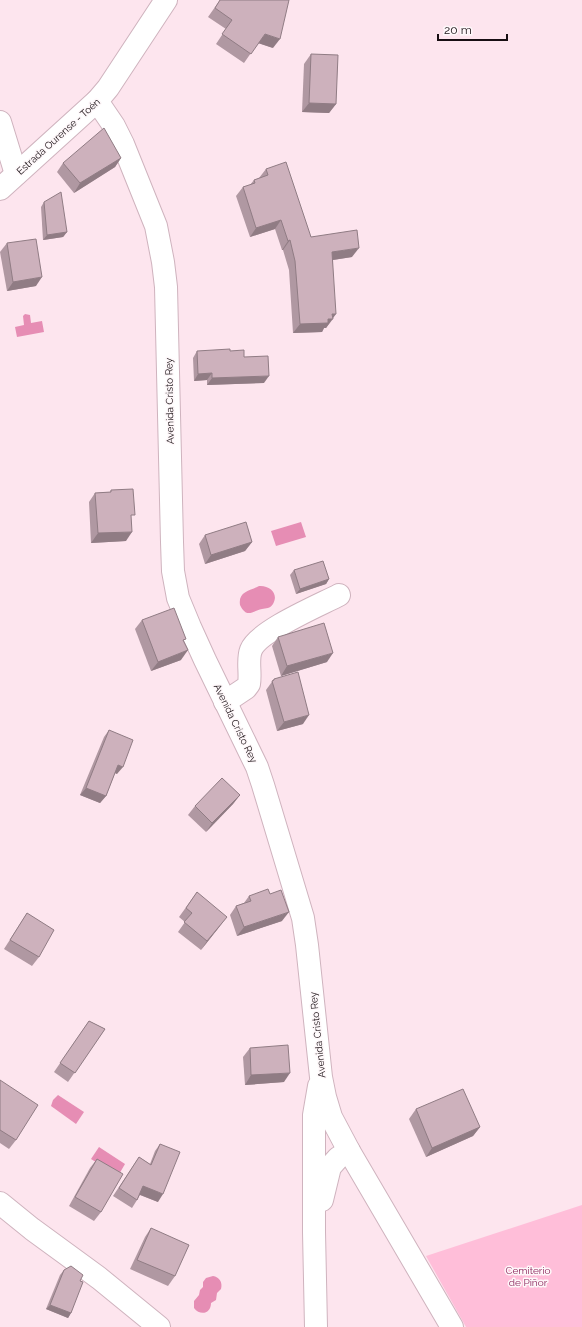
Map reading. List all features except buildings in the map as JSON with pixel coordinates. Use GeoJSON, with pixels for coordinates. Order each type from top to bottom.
{"type":"FeatureCollection","features":[{"type":"Feature","properties":{"kind":"street","name":"Estrada Ourense - Toén"},"geometry":{"type":"LineString","coordinates":[[8,182],[97,101],[108,88],[166,0]]}},
{"type":"Feature","properties":{"kind":"street","name":"Avenida Cristo Rey"},"geometry":{"type":"LineString","coordinates":[[97,101],[114,126],[123,144],[156,226],[160,245],[166,287],[173,571],[178,598],[190,627],[248,748],[264,785],[303,918],[321,1077],[331,1116],[349,1151],[452,1327]]}},
{"type":"Feature","properties":{"kind":"street"},"geometry":{"type":"LineString","coordinates":[[0,122],[8,182]]}},
{"type":"Feature","properties":{"kind":"street"},"geometry":{"type":"LineString","coordinates":[[226,702],[246,688],[249,684],[251,650],[260,638],[296,616],[339,595]]}},
{"type":"Feature","properties":{"kind":"street"},"geometry":{"type":"LineString","coordinates":[[316,1327],[314,1115],[321,1077]]}},
{"type":"Feature","properties":{"kind":"street"},"geometry":{"type":"LineString","coordinates":[[314,1232],[330,1167],[338,1158],[349,1151]]}},
{"type":"Feature","properties":{"kind":"street"},"geometry":{"type":"LineString","coordinates":[[0,1203],[32,1229],[99,1278],[159,1327]]}},
{"type":"Feature","properties":{"kind":"green space","name":"Cemiterio de Piñor"},"geometry":{"type":"Polygon","coordinates":[[[582,1205],[582,1327],[466,1327],[426,1256],[582,1205]]]}},
{"type":"Feature","properties":{"kind":"shaded area"},"geometry":{"type":"Polygon","coordinates":[[[25,314],[30,315],[31,323],[42,321],[44,332],[17,337],[15,327],[24,325],[23,316],[25,314]]]}},
{"type":"Feature","properties":{"kind":"shaded area"},"geometry":{"type":"Polygon","coordinates":[[[301,522],[306,537],[276,546],[271,531],[301,522]]]}},
{"type":"Feature","properties":{"kind":"shaded area"},"geometry":{"type":"Polygon","coordinates":[[[259,586],[270,589],[274,594],[275,600],[269,608],[247,613],[240,605],[241,597],[245,592],[259,586]]]}},
{"type":"Feature","properties":{"kind":"shaded area"},"geometry":{"type":"Polygon","coordinates":[[[58,1095],[84,1112],[76,1124],[51,1106],[53,1100],[58,1095]]]}},
{"type":"Feature","properties":{"kind":"shaded area"},"geometry":{"type":"Polygon","coordinates":[[[99,1147],[125,1164],[118,1176],[91,1159],[99,1147]]]}},
{"type":"Feature","properties":{"kind":"shaded area"},"geometry":{"type":"Polygon","coordinates":[[[213,1276],[220,1280],[221,1284],[221,1289],[217,1293],[216,1300],[211,1303],[211,1307],[207,1312],[202,1313],[196,1311],[194,1308],[194,1301],[203,1287],[203,1282],[206,1278],[213,1276]]]}}]}
